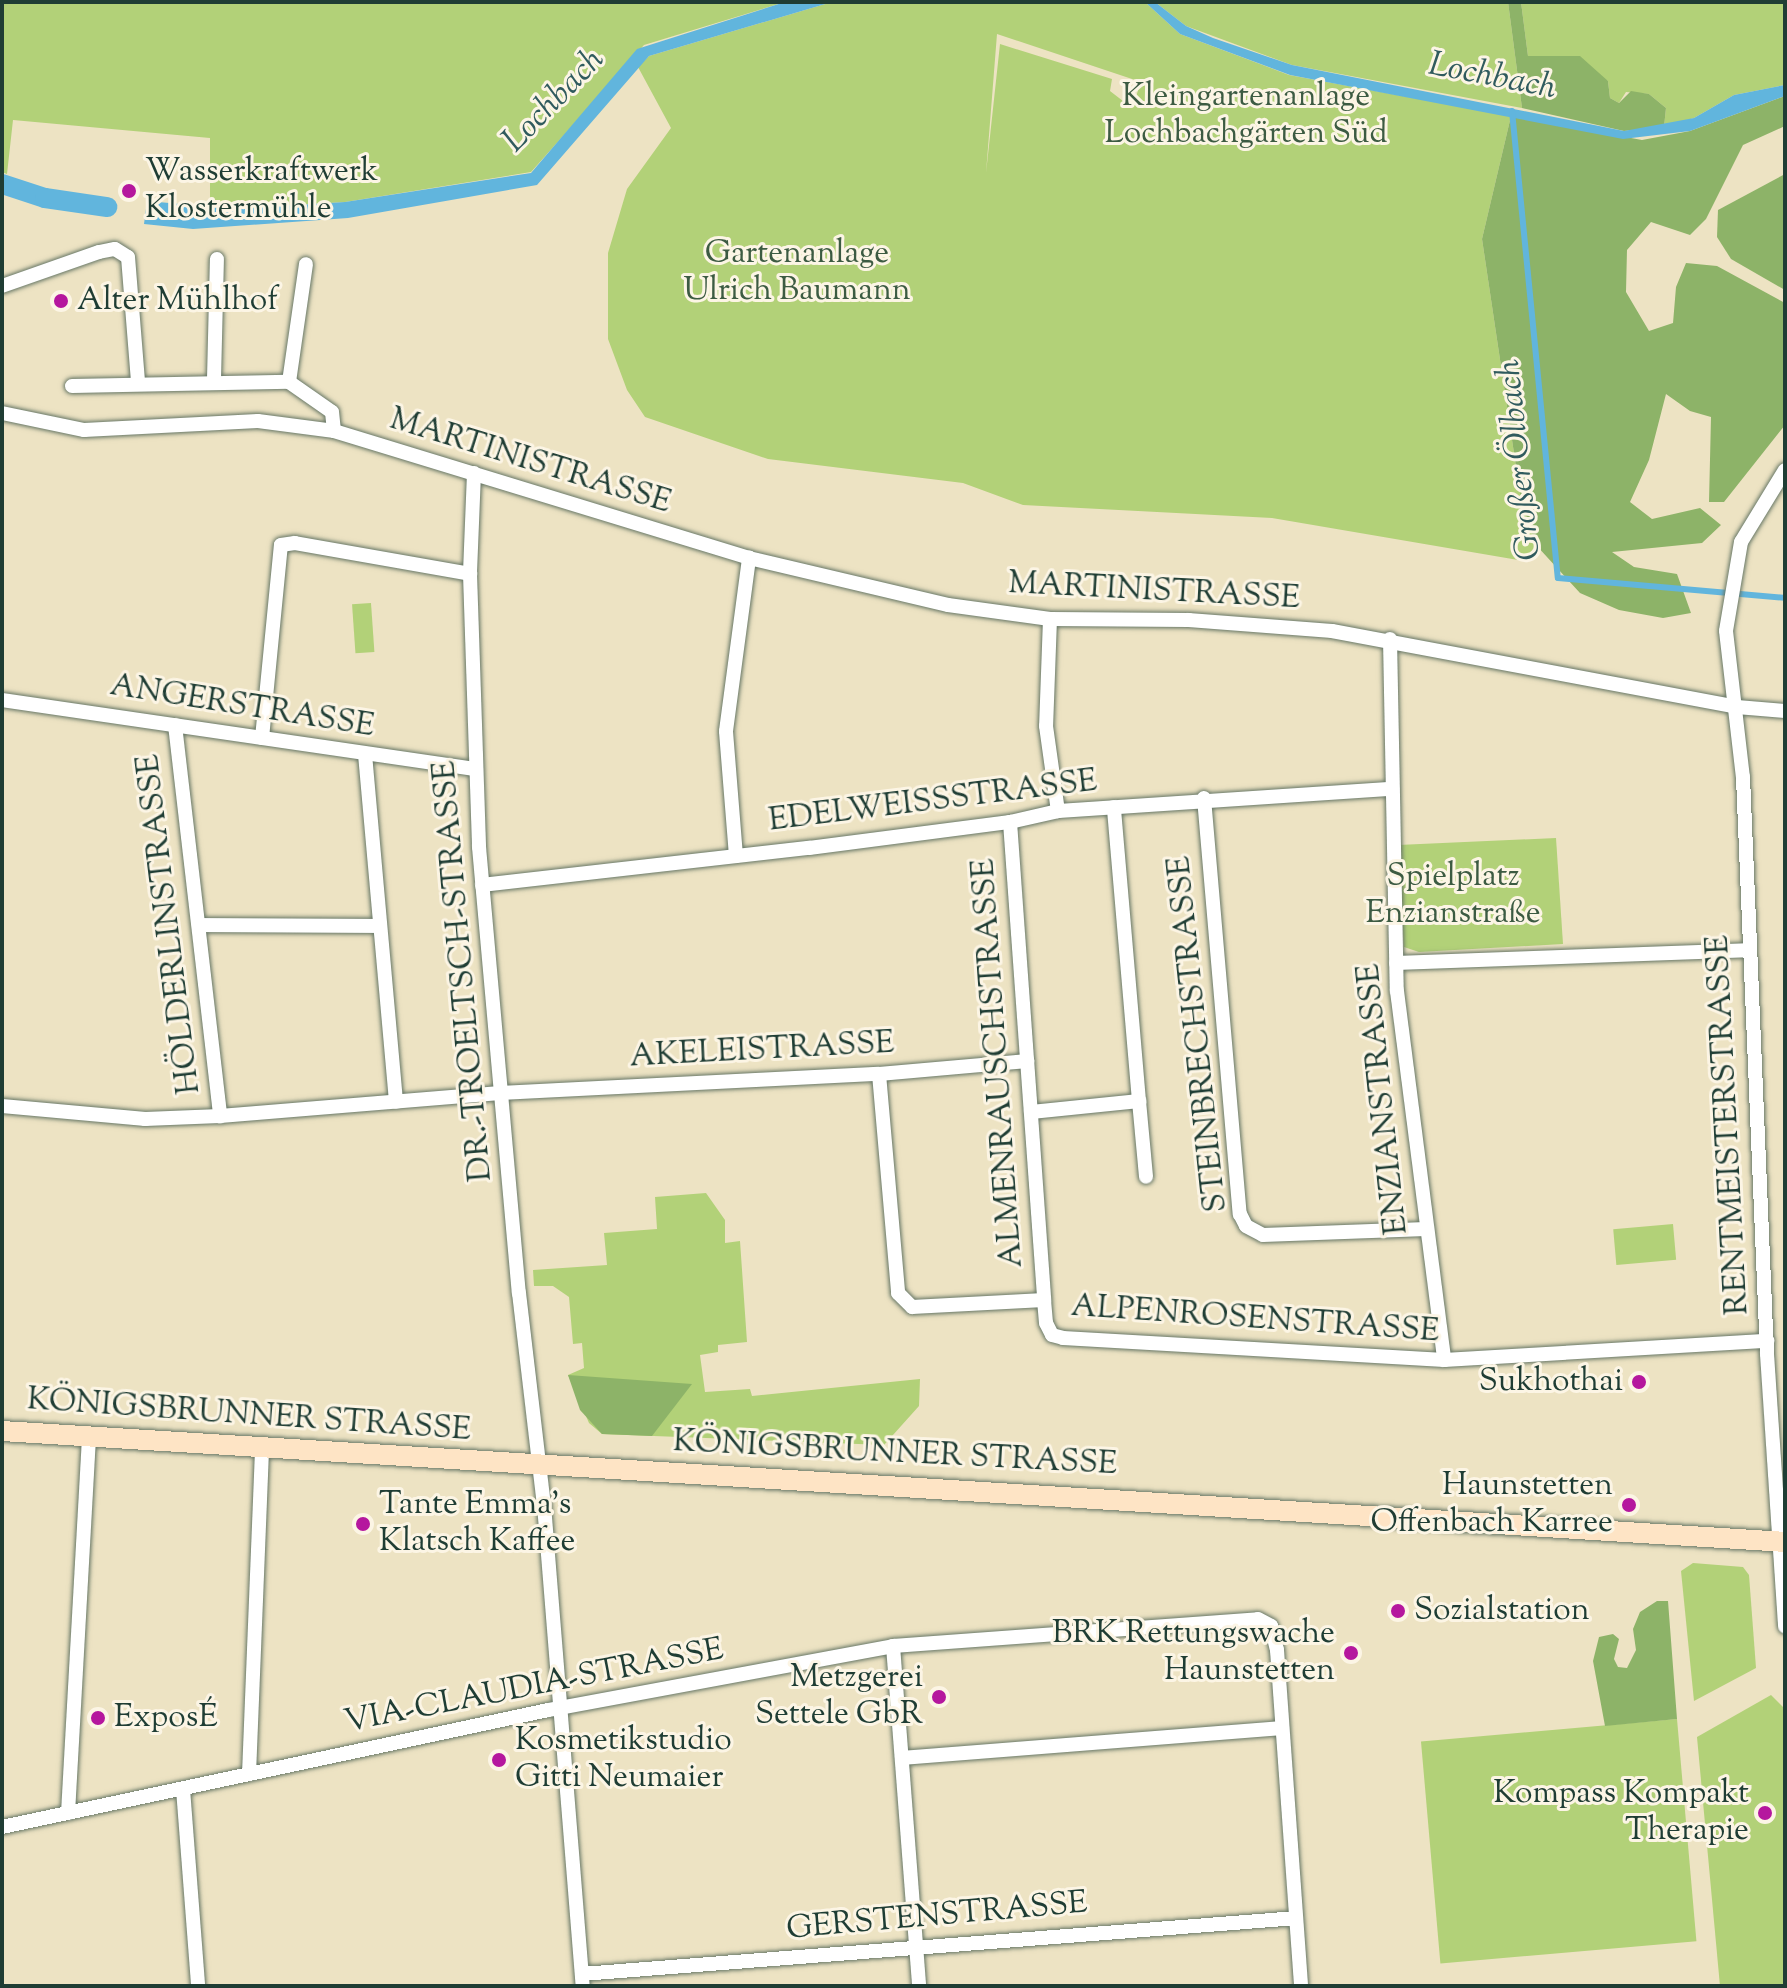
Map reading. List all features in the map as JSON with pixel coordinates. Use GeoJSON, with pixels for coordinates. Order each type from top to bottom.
{"type":"FeatureCollection","features":[{"type":"Feature","properties":{"kind":"main road","name":"KÖNIGSBRUNNER STRASSE"},"geometry":{"type":"LineString","coordinates":[[2,1431],[1782,1541]]}},
{"type":"Feature","properties":{"kind":"street"},"geometry":{"type":"LineString","coordinates":[[2,286],[99,252],[115,249],[128,257],[138,382]]}},
{"type":"Feature","properties":{"kind":"street"},"geometry":{"type":"LineString","coordinates":[[214,379],[217,259]]}},
{"type":"Feature","properties":{"kind":"street"},"geometry":{"type":"LineString","coordinates":[[289,382],[306,264]]}},
{"type":"Feature","properties":{"kind":"street"},"geometry":{"type":"LineString","coordinates":[[72,386],[214,379],[289,382],[332,412],[334,431]]}},
{"type":"Feature","properties":{"kind":"street","name":"MARTINISTRASSE"},"geometry":{"type":"LineString","coordinates":[[2,413],[84,430],[258,421],[334,431],[749,558],[948,605],[1050,619],[1245,623],[1390,639],[1737,707],[1785,711]]}},
{"type":"Feature","properties":{"kind":"street"},"geometry":{"type":"LineString","coordinates":[[1737,707],[1727,610],[1731,584],[1741,542],[1785,470]]}},
{"type":"Feature","properties":{"kind":"street","name":"DR.-TROELTSCH-STRASSE"},"geometry":{"type":"LineString","coordinates":[[474,473],[470,574],[473,769],[500,1093],[538,1463],[583,1980]]}},
{"type":"Feature","properties":{"kind":"street"},"geometry":{"type":"LineString","coordinates":[[262,738],[281,545],[295,543],[470,574]]}},
{"type":"Feature","properties":{"kind":"street"},"geometry":{"type":"LineString","coordinates":[[736,856],[726,731],[749,558]]}},
{"type":"Feature","properties":{"kind":"street"},"geometry":{"type":"LineString","coordinates":[[1050,619],[1046,726],[1058,811]]}},
{"type":"Feature","properties":{"kind":"street","name":"ENZIANSTRASSE"},"geometry":{"type":"LineString","coordinates":[[1390,639],[1396,963],[1444,1360]]}},
{"type":"Feature","properties":{"kind":"street","name":"ANGERSTRASSE"},"geometry":{"type":"LineString","coordinates":[[2,700],[473,769]]}},
{"type":"Feature","properties":{"kind":"street","name":"RENTMEISTERSTRASSE"},"geometry":{"type":"LineString","coordinates":[[1737,707],[1767,1341],[1779,1433],[1785,1626]]}},
{"type":"Feature","properties":{"kind":"street","name":"HÖLDERLINSTRASSE"},"geometry":{"type":"LineString","coordinates":[[175,725],[220,1116]]}},
{"type":"Feature","properties":{"kind":"street"},"geometry":{"type":"LineString","coordinates":[[365,754],[396,1102]]}},
{"type":"Feature","properties":{"kind":"street","name":"EDELWEISSSTRASSE"},"geometry":{"type":"LineString","coordinates":[[482,885],[1010,822],[1058,811],[1204,798],[1392,789]]}},
{"type":"Feature","properties":{"kind":"street","name":"STEINBRECHSTRASSE"},"geometry":{"type":"LineString","coordinates":[[1204,798],[1240,1214],[1246,1226],[1263,1235],[1426,1229]]}},
{"type":"Feature","properties":{"kind":"street"},"geometry":{"type":"LineString","coordinates":[[1114,807],[1146,1177]]}},
{"type":"Feature","properties":{"kind":"street","name":"ALMENRAUSCHSTRASSE"},"geometry":{"type":"LineString","coordinates":[[1010,822],[1044,1300]]}},
{"type":"Feature","properties":{"kind":"street"},"geometry":{"type":"LineString","coordinates":[[199,925],[380,926]]}},
{"type":"Feature","properties":{"kind":"street"},"geometry":{"type":"LineString","coordinates":[[1396,963],[1747,950]]}},
{"type":"Feature","properties":{"kind":"street","name":"AKELEISTRASSE"},"geometry":{"type":"LineString","coordinates":[[2,1106],[145,1119],[220,1116],[500,1093],[879,1074],[1027,1061]]}},
{"type":"Feature","properties":{"kind":"street","name":"ALPENROSENSTRASSE"},"geometry":{"type":"LineString","coordinates":[[879,1074],[898,1293],[912,1307],[1044,1300],[1046,1323],[1052,1335],[1063,1338],[1444,1360],[1767,1341]]}},
{"type":"Feature","properties":{"kind":"street"},"geometry":{"type":"LineString","coordinates":[[1031,1112],[1139,1101]]}},
{"type":"Feature","properties":{"kind":"street"},"geometry":{"type":"LineString","coordinates":[[68,1813],[89,1437]]}},
{"type":"Feature","properties":{"kind":"street"},"geometry":{"type":"LineString","coordinates":[[249,1774],[262,1447]]}},
{"type":"Feature","properties":{"kind":"street","name":"VIA-CLAUDIA-STRASSE"},"geometry":{"type":"LineString","coordinates":[[2,1827],[560,1708],[893,1646],[1241,1619],[1258,1619],[1271,1626],[1282,1728]]}},
{"type":"Feature","properties":{"kind":"street"},"geometry":{"type":"LineString","coordinates":[[893,1646],[919,1986]]}},
{"type":"Feature","properties":{"kind":"street"},"geometry":{"type":"LineString","coordinates":[[902,1758],[1282,1728],[1301,1986]]}},
{"type":"Feature","properties":{"kind":"street"},"geometry":{"type":"LineString","coordinates":[[183,1789],[198,1986]]}},
{"type":"Feature","properties":{"kind":"street","name":"GERSTENSTRASSE"},"geometry":{"type":"LineString","coordinates":[[583,1980],[917,1947],[1296,1918]]}},
{"type":"Feature","properties":{"kind":"green space"},"geometry":{"type":"Polygon","coordinates":[[[2,2],[785,2],[644,45],[531,172],[345,202],[236,209],[210,208],[210,138],[13,120],[7,174],[2,172],[2,2]]]}},
{"type":"Feature","properties":{"kind":"green space"},"geometry":{"type":"Polygon","coordinates":[[[832,2],[1145,2],[1180,34],[1289,75],[1511,116],[1482,239],[1521,500],[1536,545],[1524,561],[1272,518],[1023,505],[963,483],[768,459],[645,417],[627,390],[608,339],[608,253],[627,189],[671,128],[638,67],[649,56],[832,2]],[[997,34],[986,173],[1000,44],[1112,79],[1110,91],[1132,108],[1141,82],[997,34]]]}},
{"type":"Feature","properties":{"kind":"green space"},"geometry":{"type":"Polygon","coordinates":[[[1155,2],[1508,2],[1522,108],[1292,65],[1186,26],[1155,2]]]}},
{"type":"Feature","properties":{"kind":"green space"},"geometry":{"type":"Polygon","coordinates":[[[1508,2],[1521,2],[1528,56],[1580,56],[1608,81],[1610,98],[1619,103],[1631,91],[1649,94],[1666,108],[1664,127],[1624,131],[1522,108],[1508,2]]]}},
{"type":"Feature","properties":{"kind":"green space"},"geometry":{"type":"Polygon","coordinates":[[[1521,2],[1785,2],[1785,85],[1734,95],[1694,118],[1664,127],[1666,108],[1649,94],[1626,92],[1619,103],[1610,98],[1608,81],[1528,56],[1521,2]]]}},
{"type":"Feature","properties":{"kind":"green space"},"geometry":{"type":"Polygon","coordinates":[[[1785,96],[1785,126],[1743,145],[1706,219],[1690,235],[1651,222],[1627,250],[1626,292],[1649,331],[1673,323],[1676,287],[1686,263],[1717,266],[1785,303],[1785,425],[1724,502],[1709,502],[1711,417],[1690,411],[1666,394],[1649,460],[1630,502],[1652,519],[1700,508],[1721,525],[1702,543],[1612,552],[1634,567],[1677,574],[1691,613],[1663,618],[1619,610],[1580,593],[1536,545],[1521,500],[1482,239],[1511,116],[1642,140],[1690,131],[1785,96]]]}},
{"type":"Feature","properties":{"kind":"green space"},"geometry":{"type":"Polygon","coordinates":[[[1785,174],[1785,290],[1731,259],[1717,237],[1718,210],[1785,174]]]}},
{"type":"Feature","properties":{"kind":"green space"},"geometry":{"type":"Polygon","coordinates":[[[371,603],[374,652],[355,653],[352,604],[371,603]]]}},
{"type":"Feature","properties":{"kind":"green space","name":"Spielplatz Enzianstraße"},"geometry":{"type":"Polygon","coordinates":[[[1556,838],[1563,944],[1419,952],[1404,947],[1398,845],[1556,838]]]}},
{"type":"Feature","properties":{"kind":"green space"},"geometry":{"type":"Polygon","coordinates":[[[706,1193],[725,1220],[725,1243],[740,1241],[747,1342],[718,1345],[718,1352],[700,1355],[705,1392],[750,1389],[752,1396],[920,1379],[919,1406],[884,1445],[602,1434],[589,1423],[568,1375],[584,1368],[582,1343],[573,1344],[569,1297],[553,1286],[534,1286],[533,1270],[607,1265],[604,1233],[657,1229],[655,1197],[706,1193]]]}},
{"type":"Feature","properties":{"kind":"green space"},"geometry":{"type":"Polygon","coordinates":[[[1673,1224],[1676,1260],[1616,1265],[1613,1229],[1673,1224]]]}},
{"type":"Feature","properties":{"kind":"green space"},"geometry":{"type":"Polygon","coordinates":[[[568,1375],[692,1384],[652,1436],[602,1434],[580,1410],[568,1375]]]}},
{"type":"Feature","properties":{"kind":"green space"},"geometry":{"type":"Polygon","coordinates":[[[1693,1563],[1743,1567],[1749,1575],[1756,1668],[1694,1701],[1681,1571],[1693,1563]]]}},
{"type":"Feature","properties":{"kind":"green space"},"geometry":{"type":"Polygon","coordinates":[[[1657,1601],[1668,1601],[1677,1719],[1605,1726],[1593,1661],[1599,1637],[1613,1634],[1619,1639],[1614,1659],[1618,1667],[1627,1668],[1636,1650],[1633,1629],[1640,1612],[1657,1601]]]}},
{"type":"Feature","properties":{"kind":"green space"},"geometry":{"type":"Polygon","coordinates":[[[1771,1695],[1785,1709],[1785,1986],[1720,1986],[1697,1737],[1771,1695]]]}},
{"type":"Feature","properties":{"kind":"green space"},"geometry":{"type":"Polygon","coordinates":[[[1677,1719],[1696,1941],[1440,1964],[1421,1741],[1677,1719]]]}},
{"type":"Feature","properties":{"kind":"water"},"geometry":{"type":"Polygon","coordinates":[[[785,2],[832,2],[649,56],[537,185],[348,218],[193,229],[144,224],[147,201],[236,209],[345,202],[531,173],[637,49],[785,2]]]}},
{"type":"Feature","properties":{"kind":"water"},"geometry":{"type":"Polygon","coordinates":[[[1145,2],[1155,2],[1186,26],[1213,38],[1292,65],[1624,131],[1694,118],[1734,95],[1785,85],[1785,96],[1690,131],[1623,139],[1290,75],[1180,34],[1145,2]]]}},
{"type":"Feature","properties":{"kind":"waterway","name":"Großer Ölbach"},"geometry":{"type":"LineString","coordinates":[[1512,111],[1558,578],[1785,598]]}},
{"type":"Feature","properties":{"kind":"waterway","name":"Lochbach"},"geometry":{"type":"LineString","coordinates":[[2,184],[45,198],[107,207]]}},
{"type":"Feature","properties":{"kind":"place","name":"Wasserkraftwerk Klostermühle"},"geometry":{"type":"Point","coordinates":[129,191]}},
{"type":"Feature","properties":{"kind":"place","name":"Alter Mühlhof"},"geometry":{"type":"Point","coordinates":[61,301]}},
{"type":"Feature","properties":{"kind":"place","name":"Sukhothai"},"geometry":{"type":"Point","coordinates":[1639,1382]}},
{"type":"Feature","properties":{"kind":"place","name":"Haunstetten Offenbach Karree"},"geometry":{"type":"Point","coordinates":[1629,1505]}},
{"type":"Feature","properties":{"kind":"place","name":"Tante Emma's Klatsch Kaffee"},"geometry":{"type":"Point","coordinates":[363,1524]}},
{"type":"Feature","properties":{"kind":"place","name":"Sozialstation"},"geometry":{"type":"Point","coordinates":[1398,1611]}},
{"type":"Feature","properties":{"kind":"place","name":"BRK Rettungswache Haunstetten"},"geometry":{"type":"Point","coordinates":[1351,1653]}},
{"type":"Feature","properties":{"kind":"place","name":"Metzgerei Settele GbR"},"geometry":{"type":"Point","coordinates":[939,1697]}},
{"type":"Feature","properties":{"kind":"place","name":"ExposÉ"},"geometry":{"type":"Point","coordinates":[98,1718]}},
{"type":"Feature","properties":{"kind":"place","name":"Kosmetikstudio Gitti Neumaier"},"geometry":{"type":"Point","coordinates":[499,1760]}},
{"type":"Feature","properties":{"kind":"place","name":"Kompass Kompakt Therapie"},"geometry":{"type":"Point","coordinates":[1765,1813]}},
{"type":"Feature","properties":{"kind":"park label","name":"Kleingartenanlage Lochbachgärten Süd"},"geometry":{"type":"Point","coordinates":[1246,116]}},
{"type":"Feature","properties":{"kind":"park label","name":"Gartenanlage Ulrich Baumann"},"geometry":{"type":"Point","coordinates":[797,274]}}]}
